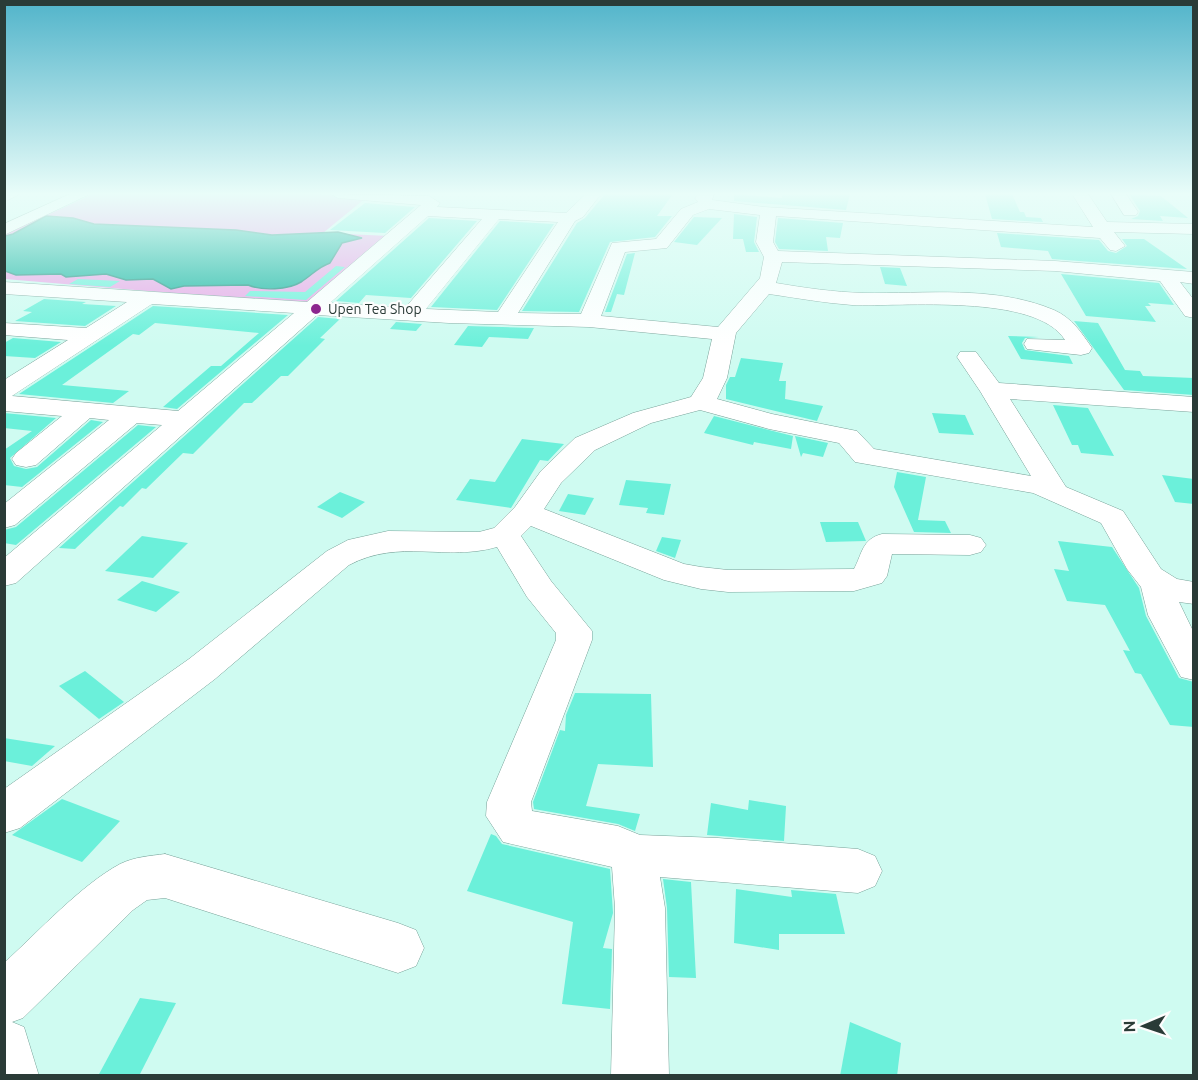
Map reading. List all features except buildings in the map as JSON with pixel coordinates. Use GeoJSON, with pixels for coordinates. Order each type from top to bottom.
{"type":"FeatureCollection","features":[{"type":"Feature","properties":{"kind":"street"},"geometry":{"type":"LineString","coordinates":[[4,576],[19,547],[183,419],[386,244]]}},
{"type":"Feature","properties":{"kind":"street"},"geometry":{"type":"LineString","coordinates":[[410,315],[469,244]]}},
{"type":"Feature","properties":{"kind":"street"},"geometry":{"type":"LineString","coordinates":[[504,319],[552,244]]}},
{"type":"Feature","properties":{"kind":"street"},"geometry":{"type":"LineString","coordinates":[[589,321],[596,297],[618,247],[655,244]]}},
{"type":"Feature","properties":{"kind":"street"},"geometry":{"type":"LineString","coordinates":[[764,244],[764,247],[773,256],[1055,266],[1194,278]]}},
{"type":"Feature","properties":{"kind":"street"},"geometry":{"type":"LineString","coordinates":[[1114,244],[1141,273]]}},
{"type":"Feature","properties":{"kind":"street"},"geometry":{"type":"LineString","coordinates":[[1106,271],[1088,249],[1120,250]]}},
{"type":"Feature","properties":{"kind":"street"},"geometry":{"type":"LineString","coordinates":[[700,402],[711,391],[724,334],[772,275],[773,256]]}},
{"type":"Feature","properties":{"kind":"street"},"geometry":{"type":"LineString","coordinates":[[1165,276],[1192,312]]}},
{"type":"Feature","properties":{"kind":"street"},"geometry":{"type":"LineString","coordinates":[[764,287],[861,299],[993,302],[1032,311],[1056,320],[1065,326],[1081,348],[1035,344]]}},
{"type":"Feature","properties":{"kind":"street"},"geometry":{"type":"LineString","coordinates":[[4,288],[410,315],[589,321],[724,334]]}},
{"type":"Feature","properties":{"kind":"street"},"geometry":{"type":"LineString","coordinates":[[4,391],[147,298]]}},
{"type":"Feature","properties":{"kind":"street"},"geometry":{"type":"LineString","coordinates":[[10,333],[91,335]]}},
{"type":"Feature","properties":{"kind":"street"},"geometry":{"type":"LineString","coordinates":[[968,357],[992,390],[1054,490]]}},
{"type":"Feature","properties":{"kind":"street"},"geometry":{"type":"LineString","coordinates":[[992,390],[1194,405]]}},
{"type":"Feature","properties":{"kind":"street"},"geometry":{"type":"LineString","coordinates":[[4,814],[202,669],[338,558],[359,547],[388,541],[480,542],[516,524],[550,477],[585,444],[642,417],[700,402],[769,421],[848,437],[855,441],[859,451],[865,456],[1054,490],[1112,517],[1119,524],[1147,573],[1157,584],[1167,615],[1194,667]]}},
{"type":"Feature","properties":{"kind":"street"},"geometry":{"type":"LineString","coordinates":[[4,403],[183,419]]}},
{"type":"Feature","properties":{"kind":"street"},"geometry":{"type":"LineString","coordinates":[[4,429],[37,406]]}},
{"type":"Feature","properties":{"kind":"street"},"geometry":{"type":"LineString","coordinates":[[26,459],[85,410]]}},
{"type":"Feature","properties":{"kind":"street"},"geometry":{"type":"LineString","coordinates":[[4,519],[132,414]]}},
{"type":"Feature","properties":{"kind":"street"},"geometry":{"type":"LineString","coordinates":[[516,524],[676,573],[728,581],[854,580],[870,576],[876,552],[882,544],[970,545]]}},
{"type":"Feature","properties":{"kind":"street"},"geometry":{"type":"LineString","coordinates":[[516,524],[533,582],[574,631],[566,661],[509,802],[508,816],[519,828],[618,846],[634,856],[709,857],[759,864],[858,871]]}},
{"type":"Feature","properties":{"kind":"street"},"geometry":{"type":"LineString","coordinates":[[1157,584],[1194,593]]}},
{"type":"Feature","properties":{"kind":"street"},"geometry":{"type":"LineString","coordinates":[[634,856],[640,908],[640,1076]]}},
{"type":"Feature","properties":{"kind":"street"},"geometry":{"type":"LineString","coordinates":[[4,999],[116,894],[138,879],[165,876],[398,948]]}},
{"type":"Feature","properties":{"kind":"street"},"geometry":{"type":"LineString","coordinates":[[4,1047],[10,1076]]}},
{"type":"Feature","properties":{"kind":"shaded area"},"geometry":{"type":"Polygon","coordinates":[[[4,244],[381,244],[313,305],[5,279],[4,244]]]}},
{"type":"Feature","properties":{"kind":"shaded area"},"geometry":{"type":"Polygon","coordinates":[[[5,244],[341,244],[330,263],[296,285],[275,289],[248,285],[184,286],[171,289],[153,279],[126,280],[106,274],[66,277],[61,274],[16,275],[5,271],[5,244]]]}},
{"type":"Feature","properties":{"kind":"place","name":"Upen Tea Shop"},"geometry":{"type":"Point","coordinates":[316,309]}}]}
